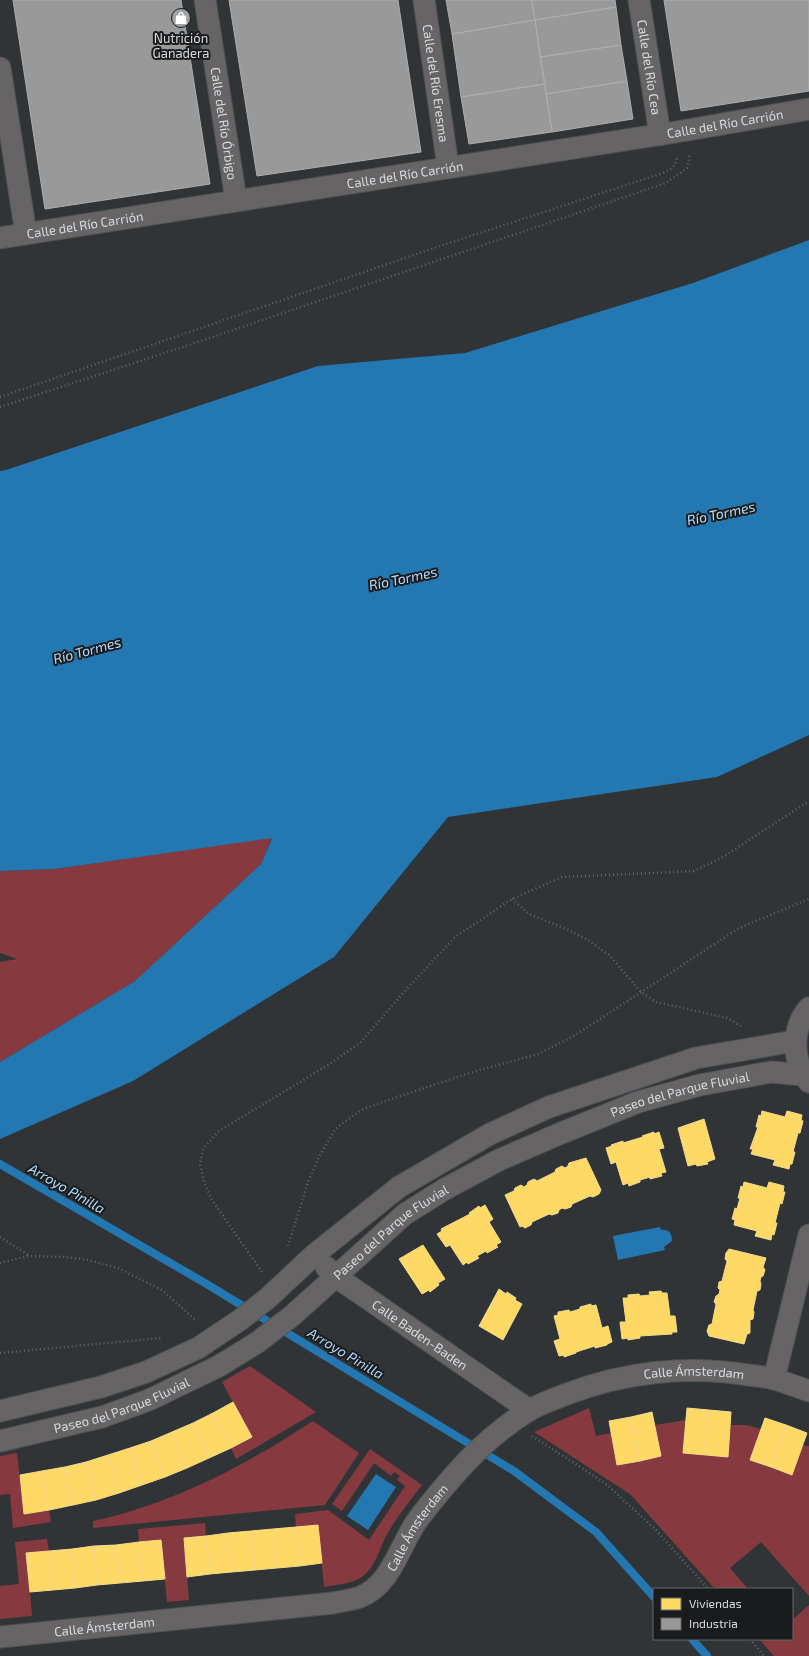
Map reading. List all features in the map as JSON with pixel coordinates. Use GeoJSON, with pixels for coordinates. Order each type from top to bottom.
{"type":"FeatureCollection","features":[{"type":"Feature","properties":{"kind":"street","name":"Calle del Río Órbigo"},"geometry":{"type":"LineString","coordinates":[[205,0],[236,200]]}},
{"type":"Feature","properties":{"kind":"street","name":"Calle del Río Eresma"},"geometry":{"type":"LineString","coordinates":[[424,0],[448,167]]}},
{"type":"Feature","properties":{"kind":"street","name":"Calle del Río Cea"},"geometry":{"type":"LineString","coordinates":[[639,0],[668,134]]}},
{"type":"Feature","properties":{"kind":"street"},"geometry":{"type":"LineString","coordinates":[[0,68],[26,234]]}},
{"type":"Feature","properties":{"kind":"street","name":"Calle del Río Carrión"},"geometry":{"type":"LineString","coordinates":[[0,238],[236,200],[668,134],[809,109]]}},
{"type":"Feature","properties":{"kind":"street"},"geometry":{"type":"LineString","coordinates":[[806,1079],[797,1058],[795,1040],[804,1014],[809,1008]]}},
{"type":"Feature","properties":{"kind":"street","name":"Paseo del Parque Fluvial"},"geometry":{"type":"LineString","coordinates":[[0,1411],[101,1387],[146,1372],[198,1348],[240,1320],[268,1298],[314,1255],[399,1187],[490,1134],[549,1107],[696,1058],[795,1040]]}},
{"type":"Feature","properties":{"kind":"street","name":"Paseo del Parque Fluvial"},"geometry":{"type":"LineString","coordinates":[[0,1441],[102,1417],[149,1400],[219,1366],[258,1342],[293,1315],[405,1214],[498,1160],[638,1102],[700,1085],[771,1072],[806,1079]]}},
{"type":"Feature","properties":{"kind":"street"},"geometry":{"type":"LineString","coordinates":[[774,1379],[809,1235]]}},
{"type":"Feature","properties":{"kind":"street","name":"Calle Baden-Baden"},"geometry":{"type":"LineString","coordinates":[[314,1255],[335,1276],[529,1410]]}},
{"type":"Feature","properties":{"kind":"street","name":"Calle Ámsterdam"},"geometry":{"type":"LineString","coordinates":[[0,1637],[333,1603],[360,1597],[373,1589],[386,1575],[417,1520],[466,1461],[496,1433],[529,1410],[586,1387],[642,1373],[677,1370],[716,1371],[774,1379],[809,1391]]}},
{"type":"Feature","properties":{"kind":"path"},"geometry":{"type":"LineString","coordinates":[[0,397],[437,247],[664,173],[672,168],[677,160],[668,134]]}},
{"type":"Feature","properties":{"kind":"path"},"geometry":{"type":"LineString","coordinates":[[0,407],[192,344],[666,183],[687,168],[691,148]]}},
{"type":"Feature","properties":{"kind":"path"},"geometry":{"type":"LineString","coordinates":[[264,1274],[210,1194],[204,1182],[200,1164],[203,1149],[219,1130],[328,1065],[361,1042],[404,992],[455,937],[512,899],[562,877],[694,871],[723,857],[809,801]]}},
{"type":"Feature","properties":{"kind":"path"},"geometry":{"type":"LineString","coordinates":[[512,899],[529,914],[569,930],[588,940],[609,955],[641,992],[656,1002],[727,1018],[743,1027]]}},
{"type":"Feature","properties":{"kind":"path"},"geometry":{"type":"LineString","coordinates":[[287,1249],[308,1182],[320,1155],[336,1128],[361,1110],[473,1072],[538,1054],[574,1036],[739,928],[809,899]]}},
{"type":"Feature","properties":{"kind":"path"},"geometry":{"type":"LineString","coordinates":[[0,1237],[28,1256]]}},
{"type":"Feature","properties":{"kind":"path"},"geometry":{"type":"LineString","coordinates":[[0,1263],[28,1256],[66,1257],[88,1260],[118,1268],[162,1290],[203,1326]]}},
{"type":"Feature","properties":{"kind":"path"},"geometry":{"type":"LineString","coordinates":[[0,1353],[164,1338]]}},
{"type":"Feature","properties":{"kind":"path"},"geometry":{"type":"LineString","coordinates":[[526,1432],[605,1483],[658,1531],[707,1588]]}},
{"type":"Feature","properties":{"kind":"path"},"geometry":{"type":"LineString","coordinates":[[751,1640],[764,1656]]}},
{"type":"Feature","properties":{"kind":"shaded area"},"geometry":{"type":"Polygon","coordinates":[[[272,837],[261,864],[135,981],[0,1062],[0,962],[17,959],[0,953],[0,871],[55,869],[272,837]]]}},
{"type":"Feature","properties":{"kind":"shaded area"},"geometry":{"type":"Polygon","coordinates":[[[250,1366],[316,1412],[236,1459],[231,1448],[248,1430],[222,1382],[250,1366]]]}},
{"type":"Feature","properties":{"kind":"shaded area"},"geometry":{"type":"Polygon","coordinates":[[[589,1408],[596,1436],[611,1433],[617,1465],[661,1456],[655,1425],[686,1420],[683,1453],[730,1425],[746,1425],[761,1429],[750,1460],[792,1475],[802,1445],[809,1446],[809,1596],[761,1542],[730,1568],[747,1588],[714,1588],[630,1494],[534,1432],[589,1408]]]}},
{"type":"Feature","properties":{"kind":"shaded area"},"geometry":{"type":"Polygon","coordinates":[[[313,1421],[359,1453],[325,1505],[93,1528],[93,1521],[122,1514],[151,1504],[208,1481],[261,1453],[313,1421]]]}},
{"type":"Feature","properties":{"kind":"shaded area"},"geometry":{"type":"Polygon","coordinates":[[[370,1449],[422,1485],[394,1523],[369,1570],[360,1578],[351,1582],[324,1587],[318,1525],[296,1527],[295,1514],[328,1510],[369,1540],[405,1486],[397,1480],[400,1476],[394,1472],[391,1476],[374,1463],[342,1511],[332,1504],[370,1449]]]}},
{"type":"Feature","properties":{"kind":"shaded area"},"geometry":{"type":"Polygon","coordinates":[[[17,1453],[24,1514],[49,1510],[51,1522],[13,1528],[10,1494],[0,1495],[0,1456],[17,1453]]]}},
{"type":"Feature","properties":{"kind":"shaded area"},"geometry":{"type":"Polygon","coordinates":[[[205,1523],[206,1536],[184,1538],[189,1600],[167,1602],[161,1540],[139,1542],[138,1529],[205,1523]]]}},
{"type":"Feature","properties":{"kind":"shaded area"},"geometry":{"type":"Polygon","coordinates":[[[47,1539],[49,1551],[27,1553],[32,1616],[0,1619],[0,1586],[19,1584],[15,1542],[47,1539]]]}},
{"type":"Feature","properties":{"kind":"shaded area"},"geometry":{"type":"Polygon","coordinates":[[[809,1605],[809,1656],[774,1656],[760,1640],[793,1640],[793,1619],[809,1605]]]}},
{"type":"Feature","properties":{"kind":"water","name":"Río Tormes"},"geometry":{"type":"Polygon","coordinates":[[[809,240],[809,735],[717,777],[448,817],[334,957],[133,1081],[0,1139],[0,1062],[135,981],[261,864],[272,838],[55,869],[0,871],[0,471],[318,366],[465,353],[693,283],[809,240]]]}},
{"type":"Feature","properties":{"kind":"water"},"geometry":{"type":"Polygon","coordinates":[[[660,1227],[661,1230],[670,1232],[671,1236],[672,1241],[664,1247],[665,1250],[618,1260],[613,1236],[660,1227]]]}},
{"type":"Feature","properties":{"kind":"water"},"geometry":{"type":"Polygon","coordinates":[[[376,1474],[396,1487],[368,1530],[347,1516],[376,1474]]]}},
{"type":"Feature","properties":{"kind":"building: Viviendas"},"geometry":{"type":"Polygon","coordinates":[[[762,1111],[785,1117],[787,1111],[802,1115],[801,1120],[803,1121],[793,1152],[795,1152],[792,1164],[790,1164],[789,1169],[773,1165],[775,1160],[751,1154],[753,1149],[750,1149],[758,1127],[756,1127],[759,1115],[761,1116],[762,1111]]]}},
{"type":"Feature","properties":{"kind":"building: Viviendas"},"geometry":{"type":"Polygon","coordinates":[[[704,1119],[715,1159],[707,1162],[708,1164],[688,1166],[678,1128],[704,1119]]]}},
{"type":"Feature","properties":{"kind":"building: Viviendas"},"geometry":{"type":"Polygon","coordinates":[[[654,1132],[654,1134],[659,1132],[664,1148],[659,1149],[666,1172],[661,1173],[662,1176],[640,1180],[640,1182],[629,1186],[628,1183],[623,1185],[616,1162],[611,1164],[606,1148],[623,1141],[623,1143],[643,1137],[642,1136],[654,1132]]]}},
{"type":"Feature","properties":{"kind":"building: Viviendas"},"geometry":{"type":"Polygon","coordinates":[[[586,1158],[601,1190],[599,1194],[593,1197],[590,1196],[572,1204],[571,1207],[565,1209],[562,1208],[558,1213],[552,1215],[549,1214],[532,1222],[531,1225],[525,1228],[522,1226],[520,1227],[505,1195],[514,1191],[515,1188],[521,1185],[524,1187],[528,1182],[534,1179],[537,1181],[555,1172],[556,1169],[562,1166],[565,1168],[569,1163],[586,1158]]]}},
{"type":"Feature","properties":{"kind":"building: Viviendas"},"geometry":{"type":"Polygon","coordinates":[[[744,1182],[767,1188],[769,1182],[784,1186],[783,1192],[785,1192],[782,1204],[780,1203],[775,1223],[777,1223],[771,1240],[755,1236],[757,1231],[734,1225],[735,1220],[732,1219],[735,1208],[737,1209],[741,1186],[743,1187],[744,1182]]]}},
{"type":"Feature","properties":{"kind":"building: Viviendas"},"geometry":{"type":"Polygon","coordinates":[[[485,1205],[493,1219],[489,1222],[501,1242],[496,1245],[498,1247],[487,1253],[486,1251],[477,1256],[479,1258],[463,1265],[450,1245],[446,1247],[437,1234],[442,1231],[441,1229],[470,1214],[469,1213],[479,1206],[480,1208],[485,1205]]]}},
{"type":"Feature","properties":{"kind":"building: Viviendas"},"geometry":{"type":"Polygon","coordinates":[[[423,1245],[445,1279],[438,1283],[439,1285],[430,1292],[429,1290],[422,1294],[399,1259],[423,1245]]]}},
{"type":"Feature","properties":{"kind":"building: Viviendas"},"geometry":{"type":"Polygon","coordinates":[[[729,1249],[766,1258],[763,1267],[765,1270],[760,1281],[760,1290],[757,1291],[753,1310],[753,1319],[750,1320],[750,1333],[747,1334],[744,1344],[709,1336],[707,1331],[709,1325],[712,1324],[716,1304],[714,1302],[716,1296],[719,1294],[719,1282],[722,1281],[727,1261],[725,1259],[726,1253],[729,1249]]]}},
{"type":"Feature","properties":{"kind":"building: Viviendas"},"geometry":{"type":"Polygon","coordinates":[[[499,1289],[506,1294],[507,1292],[516,1298],[515,1300],[522,1304],[503,1340],[479,1326],[499,1289]]]}},
{"type":"Feature","properties":{"kind":"building: Viviendas"},"geometry":{"type":"Polygon","coordinates":[[[661,1291],[662,1293],[667,1293],[670,1316],[675,1316],[677,1332],[672,1332],[672,1334],[640,1336],[640,1338],[628,1340],[628,1338],[622,1339],[620,1322],[626,1322],[623,1298],[628,1298],[628,1295],[650,1295],[649,1292],[661,1291]]]}},
{"type":"Feature","properties":{"kind":"building: Viviendas"},"geometry":{"type":"Polygon","coordinates":[[[591,1304],[591,1306],[596,1305],[602,1328],[608,1326],[612,1342],[607,1345],[595,1348],[595,1346],[564,1357],[564,1355],[559,1356],[554,1341],[560,1339],[554,1316],[558,1315],[558,1312],[569,1310],[570,1312],[591,1304]]]}},
{"type":"Feature","properties":{"kind":"building: Viviendas"},"geometry":{"type":"Polygon","coordinates":[[[233,1402],[252,1437],[231,1448],[213,1413],[233,1402]]]}},
{"type":"Feature","properties":{"kind":"building: Viviendas"},"geometry":{"type":"Polygon","coordinates":[[[687,1408],[709,1410],[706,1455],[683,1453],[687,1408]]]}},
{"type":"Feature","properties":{"kind":"building: Viviendas"},"geometry":{"type":"Polygon","coordinates":[[[709,1410],[731,1412],[728,1457],[706,1455],[709,1410]]]}},
{"type":"Feature","properties":{"kind":"building: Viviendas"},"geometry":{"type":"Polygon","coordinates":[[[652,1412],[661,1456],[640,1461],[631,1417],[652,1412]]]}},
{"type":"Feature","properties":{"kind":"building: Viviendas"},"geometry":{"type":"Polygon","coordinates":[[[213,1413],[231,1448],[209,1458],[193,1423],[213,1413]]]}},
{"type":"Feature","properties":{"kind":"building: Viviendas"},"geometry":{"type":"Polygon","coordinates":[[[631,1417],[640,1461],[617,1465],[609,1421],[631,1417]]]}},
{"type":"Feature","properties":{"kind":"building: Viviendas"},"geometry":{"type":"Polygon","coordinates":[[[765,1418],[786,1425],[771,1467],[750,1460],[765,1418]]]}},
{"type":"Feature","properties":{"kind":"building: Viviendas"},"geometry":{"type":"Polygon","coordinates":[[[193,1423],[209,1458],[187,1468],[172,1432],[193,1423]]]}},
{"type":"Feature","properties":{"kind":"building: Viviendas"},"geometry":{"type":"Polygon","coordinates":[[[786,1425],[807,1433],[792,1475],[771,1467],[786,1425]]]}},
{"type":"Feature","properties":{"kind":"building: Viviendas"},"geometry":{"type":"Polygon","coordinates":[[[172,1432],[187,1468],[165,1477],[151,1441],[172,1432]]]}},
{"type":"Feature","properties":{"kind":"building: Viviendas"},"geometry":{"type":"Polygon","coordinates":[[[151,1441],[165,1477],[142,1485],[130,1448],[151,1441]]]}},
{"type":"Feature","properties":{"kind":"building: Viviendas"},"geometry":{"type":"Polygon","coordinates":[[[130,1448],[142,1485],[119,1493],[108,1455],[130,1448]]]}},
{"type":"Feature","properties":{"kind":"building: Viviendas"},"geometry":{"type":"Polygon","coordinates":[[[108,1455],[119,1493],[96,1500],[86,1462],[108,1455]]]}},
{"type":"Feature","properties":{"kind":"building: Viviendas"},"geometry":{"type":"Polygon","coordinates":[[[86,1462],[96,1500],[73,1505],[65,1467],[86,1462]]]}},
{"type":"Feature","properties":{"kind":"building: Viviendas"},"geometry":{"type":"Polygon","coordinates":[[[65,1467],[73,1505],[49,1510],[42,1471],[65,1467]]]}},
{"type":"Feature","properties":{"kind":"building: Viviendas"},"geometry":{"type":"Polygon","coordinates":[[[42,1471],[49,1510],[24,1514],[20,1475],[42,1471]]]}},
{"type":"Feature","properties":{"kind":"building: Viviendas"},"geometry":{"type":"Polygon","coordinates":[[[318,1525],[322,1563],[300,1566],[296,1527],[318,1525]]]}},
{"type":"Feature","properties":{"kind":"building: Viviendas"},"geometry":{"type":"Polygon","coordinates":[[[296,1527],[300,1566],[277,1568],[273,1529],[296,1527]]]}},
{"type":"Feature","properties":{"kind":"building: Viviendas"},"geometry":{"type":"Polygon","coordinates":[[[273,1529],[277,1568],[255,1570],[251,1531],[273,1529]]]}},
{"type":"Feature","properties":{"kind":"building: Viviendas"},"geometry":{"type":"Polygon","coordinates":[[[251,1531],[255,1570],[232,1572],[228,1533],[251,1531]]]}},
{"type":"Feature","properties":{"kind":"building: Viviendas"},"geometry":{"type":"Polygon","coordinates":[[[228,1533],[232,1572],[210,1574],[206,1536],[228,1533]]]}},
{"type":"Feature","properties":{"kind":"building: Viviendas"},"geometry":{"type":"Polygon","coordinates":[[[206,1536],[210,1574],[187,1577],[184,1538],[206,1536]]]}},
{"type":"Feature","properties":{"kind":"building: Viviendas"},"geometry":{"type":"Polygon","coordinates":[[[161,1540],[165,1579],[143,1581],[139,1542],[161,1540]]]}},
{"type":"Feature","properties":{"kind":"building: Viviendas"},"geometry":{"type":"Polygon","coordinates":[[[139,1542],[143,1581],[120,1583],[116,1545],[139,1542]]]}},
{"type":"Feature","properties":{"kind":"building: Viviendas"},"geometry":{"type":"Polygon","coordinates":[[[116,1545],[120,1583],[97,1585],[94,1546],[116,1545]]]}},
{"type":"Feature","properties":{"kind":"building: Viviendas"},"geometry":{"type":"Polygon","coordinates":[[[94,1546],[97,1585],[75,1588],[72,1549],[94,1546]]]}},
{"type":"Feature","properties":{"kind":"building: Viviendas"},"geometry":{"type":"Polygon","coordinates":[[[72,1549],[75,1588],[53,1590],[49,1551],[72,1549]]]}},
{"type":"Feature","properties":{"kind":"building: Viviendas"},"geometry":{"type":"Polygon","coordinates":[[[49,1551],[53,1590],[30,1592],[26,1553],[49,1551]]]}},
{"type":"Feature","properties":{"kind":"building: Industria"},"geometry":{"type":"Polygon","coordinates":[[[13,0],[181,0],[210,184],[45,209],[13,0]]]}},
{"type":"Feature","properties":{"kind":"building: Industria"},"geometry":{"type":"Polygon","coordinates":[[[229,0],[398,0],[421,152],[257,176],[229,0]]]}},
{"type":"Feature","properties":{"kind":"building: Industria"},"geometry":{"type":"Polygon","coordinates":[[[446,0],[532,0],[535,20],[452,34],[446,0]]]}},
{"type":"Feature","properties":{"kind":"building: Industria"},"geometry":{"type":"Polygon","coordinates":[[[532,0],[615,0],[616,7],[535,20],[532,0]]]}},
{"type":"Feature","properties":{"kind":"building: Industria"},"geometry":{"type":"Polygon","coordinates":[[[664,0],[809,0],[809,91],[681,111],[664,0]]]}},
{"type":"Feature","properties":{"kind":"building: Industria"},"geometry":{"type":"Polygon","coordinates":[[[616,7],[621,45],[540,57],[535,20],[616,7]]]}},
{"type":"Feature","properties":{"kind":"building: Industria"},"geometry":{"type":"Polygon","coordinates":[[[535,20],[545,84],[461,97],[452,34],[535,20]]]}},
{"type":"Feature","properties":{"kind":"building: Industria"},"geometry":{"type":"Polygon","coordinates":[[[621,45],[627,81],[546,94],[540,57],[621,45]]]}},
{"type":"Feature","properties":{"kind":"building: Industria"},"geometry":{"type":"Polygon","coordinates":[[[627,81],[633,119],[552,132],[546,94],[627,81]]]}},
{"type":"Feature","properties":{"kind":"building: Industria"},"geometry":{"type":"Polygon","coordinates":[[[545,84],[552,132],[469,144],[461,97],[545,84]]]}},
{"type":"Feature","properties":{"kind":"waterway","name":"Arroyo Pinilla"},"geometry":{"type":"LineString","coordinates":[[0,1164],[205,1283],[514,1471],[596,1532],[653,1596]]}},
{"type":"Feature","properties":{"kind":"waterway","name":"Arroyo Pinilla"},"geometry":{"type":"LineString","coordinates":[[693,1640],[707,1656]]}},
{"type":"Feature","properties":{"kind":"place","name":"Nutrición Ganadera"},"geometry":{"type":"Point","coordinates":[181,18]}}]}
